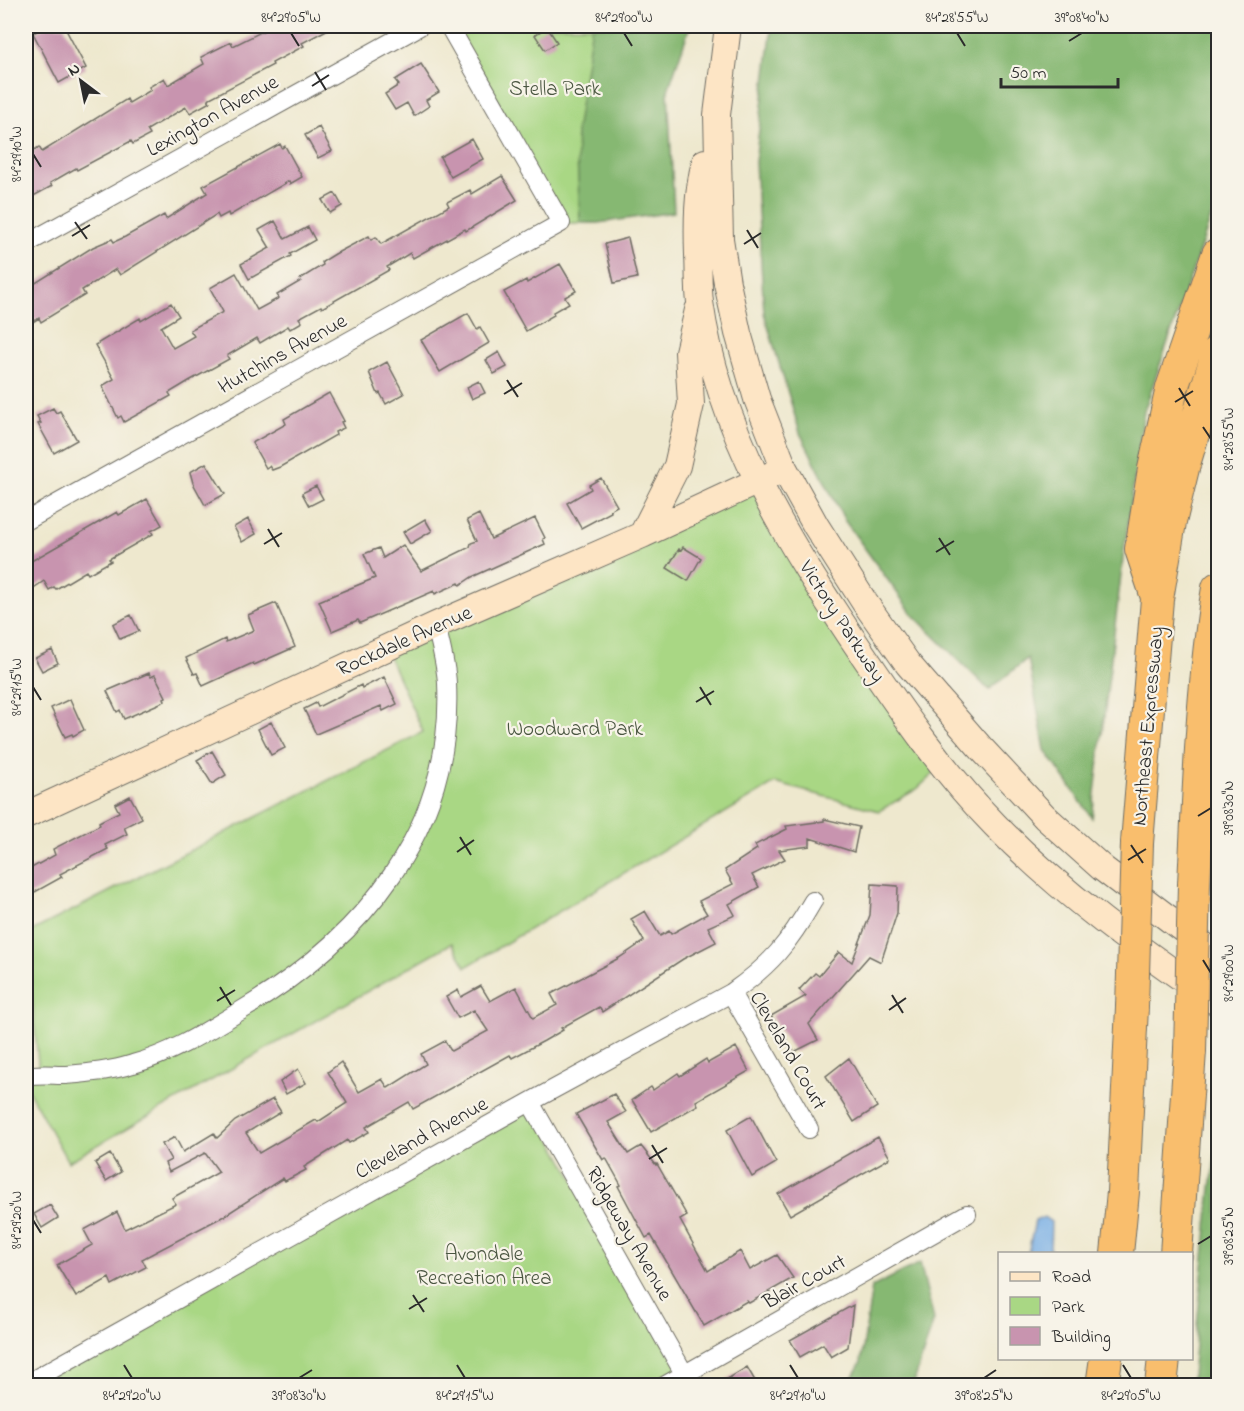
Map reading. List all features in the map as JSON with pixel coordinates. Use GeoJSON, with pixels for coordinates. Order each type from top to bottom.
{"type":"FeatureCollection","features":[{"type":"Feature","properties":{"kind":"highway"},"geometry":{"type":"LineString","coordinates":[[1157,599],[1141,549],[1154,469],[1172,387],[1218,254]]}},
{"type":"Feature","properties":{"kind":"highway","name":"Northeast Expressway"},"geometry":{"type":"LineString","coordinates":[[1116,1252],[1126,1146],[1137,843],[1157,599],[1170,522],[1184,464],[1218,351]]}},
{"type":"Feature","properties":{"kind":"highway"},"geometry":{"type":"LineString","coordinates":[[1176,1252],[1190,1051],[1194,884],[1201,752],[1218,588]]}},
{"type":"Feature","properties":{"kind":"highway"},"geometry":{"type":"LineString","coordinates":[[1102,1386],[1106,1360]]}},
{"type":"Feature","properties":{"kind":"highway"},"geometry":{"type":"LineString","coordinates":[[1161,1386],[1164,1360]]}},
{"type":"Feature","properties":{"kind":"street","name":"Lexington Avenue"},"geometry":{"type":"LineString","coordinates":[[26,244],[420,26]]}},
{"type":"Feature","properties":{"kind":"street","name":"Hutchins Avenue"},"geometry":{"type":"LineString","coordinates":[[26,521],[561,223],[449,26]]}},
{"type":"Feature","properties":{"kind":"street","name":"Victory Parkway"},"geometry":{"type":"LineString","coordinates":[[728,26],[717,116],[701,180],[698,237],[700,301],[718,386],[734,431],[758,482],[810,572],[890,694],[943,765],[993,824],[1032,861],[1142,952],[1218,1003]]}},
{"type":"Feature","properties":{"kind":"street","name":"Victory Parkway"},"geometry":{"type":"LineString","coordinates":[[717,116],[720,239],[738,333],[757,399],[784,468],[816,526],[865,603],[908,664],[979,746],[1045,817],[1102,868],[1218,956]]}},
{"type":"Feature","properties":{"kind":"street"},"geometry":{"type":"LineString","coordinates":[[642,535],[677,466],[691,404],[688,352],[700,301]]}},
{"type":"Feature","properties":{"kind":"street","name":"Rockdale Avenue"},"geometry":{"type":"LineString","coordinates":[[26,815],[436,625],[642,535],[784,468]]}},
{"type":"Feature","properties":{"kind":"street"},"geometry":{"type":"LineString","coordinates":[[26,1076],[39,1073],[63,1075],[94,1072],[132,1065],[161,1056],[274,991],[309,965],[371,905],[392,876],[410,845],[426,812],[438,774],[447,717],[447,680],[436,625]]}},
{"type":"Feature","properties":{"kind":"street","name":"Cleveland Avenue"},"geometry":{"type":"LineString","coordinates":[[26,1384],[530,1102],[731,993],[777,956],[795,933],[813,901]]}},
{"type":"Feature","properties":{"kind":"street","name":"Cleveland Court"},"geometry":{"type":"LineString","coordinates":[[731,993],[809,1129]]}},
{"type":"Feature","properties":{"kind":"street","name":"Ridgeway Avenue"},"geometry":{"type":"LineString","coordinates":[[530,1102],[687,1380]]}},
{"type":"Feature","properties":{"kind":"street","name":"Blair Court"},"geometry":{"type":"LineString","coordinates":[[664,1386],[687,1380],[967,1214]]}},
{"type":"Feature","properties":{"kind":"green space","name":"Stella Park"},"geometry":{"type":"Polygon","coordinates":[[[449,26],[626,26],[598,223],[561,223],[449,26]]]}},
{"type":"Feature","properties":{"kind":"green space"},"geometry":{"type":"Polygon","coordinates":[[[592,26],[690,26],[668,90],[674,212],[598,223],[580,223],[576,133],[592,26]]]}},
{"type":"Feature","properties":{"kind":"green space"},"geometry":{"type":"Polygon","coordinates":[[[772,26],[1218,26],[1218,197],[1144,411],[1123,558],[1092,818],[1045,750],[1028,658],[989,690],[914,616],[845,521],[800,433],[764,313],[755,162],[772,26]]]}},
{"type":"Feature","properties":{"kind":"green space","name":"Woodward Park"},"geometry":{"type":"Polygon","coordinates":[[[758,482],[943,765],[917,789],[879,811],[775,783],[466,967],[452,943],[68,1162],[26,1086],[26,1076],[39,1073],[26,934],[423,732],[385,648],[758,482]]]}},
{"type":"Feature","properties":{"kind":"green space","name":"Avondale Recreation Area"},"geometry":{"type":"Polygon","coordinates":[[[530,1102],[684,1374],[664,1386],[26,1386],[530,1102]]]}},
{"type":"Feature","properties":{"kind":"green space"},"geometry":{"type":"Polygon","coordinates":[[[1218,1137],[1218,1385],[1191,1385],[1211,1188],[1218,1137]]]}},
{"type":"Feature","properties":{"kind":"green space"},"geometry":{"type":"Polygon","coordinates":[[[920,1263],[934,1320],[913,1385],[848,1385],[861,1362],[872,1287],[920,1263]]]}},
{"type":"Feature","properties":{"kind":"water"},"geometry":{"type":"Polygon","coordinates":[[[1044,1217],[1051,1222],[1050,1252],[1028,1252],[1035,1221],[1044,1217]]]}},
{"type":"Feature","properties":{"kind":"building"},"geometry":{"type":"Polygon","coordinates":[[[48,26],[64,26],[86,68],[59,83],[33,33],[48,26]]]}},
{"type":"Feature","properties":{"kind":"building"},"geometry":{"type":"Polygon","coordinates":[[[273,26],[334,26],[302,43],[304,46],[272,63],[273,65],[208,99],[210,102],[190,113],[186,107],[147,130],[150,135],[133,144],[131,141],[77,170],[76,168],[50,183],[52,186],[26,200],[26,155],[39,147],[42,152],[127,99],[129,103],[151,90],[149,87],[164,78],[168,85],[204,64],[201,57],[231,42],[233,46],[273,26]]]}},
{"type":"Feature","properties":{"kind":"building"},"geometry":{"type":"Polygon","coordinates":[[[547,27],[557,42],[545,50],[535,35],[547,27]]]}},
{"type":"Feature","properties":{"kind":"building"},"geometry":{"type":"Polygon","coordinates":[[[421,64],[439,92],[426,100],[429,106],[414,116],[407,103],[395,110],[385,94],[399,85],[395,80],[421,64]]]}},
{"type":"Feature","properties":{"kind":"building"},"geometry":{"type":"Polygon","coordinates":[[[319,127],[332,151],[318,158],[305,135],[319,127]]]}},
{"type":"Feature","properties":{"kind":"building"},"geometry":{"type":"Polygon","coordinates":[[[472,139],[483,159],[451,177],[440,157],[472,139]]]}},
{"type":"Feature","properties":{"kind":"building"},"geometry":{"type":"Polygon","coordinates":[[[280,144],[282,148],[285,146],[302,177],[290,184],[289,181],[229,216],[228,213],[219,218],[217,214],[120,275],[116,269],[82,290],[85,295],[41,322],[39,318],[31,323],[30,320],[26,322],[26,269],[34,284],[93,247],[112,239],[114,242],[164,215],[166,219],[207,193],[203,186],[280,144]]]}},
{"type":"Feature","properties":{"kind":"building"},"geometry":{"type":"Polygon","coordinates":[[[502,176],[517,200],[466,231],[465,229],[413,258],[410,253],[387,267],[389,270],[322,308],[321,306],[299,318],[302,322],[290,329],[288,326],[260,343],[257,338],[227,356],[229,359],[169,393],[171,396],[124,422],[121,416],[118,418],[102,386],[114,379],[95,345],[140,318],[141,321],[171,303],[179,316],[161,327],[173,348],[194,336],[190,330],[223,312],[210,288],[236,273],[257,310],[279,298],[277,295],[301,281],[300,279],[323,265],[322,262],[335,254],[369,236],[371,240],[376,237],[381,244],[449,206],[447,202],[470,190],[472,194],[502,176]]]}},
{"type":"Feature","properties":{"kind":"building"},"geometry":{"type":"Polygon","coordinates":[[[335,193],[342,206],[330,213],[322,200],[335,193]]]}},
{"type":"Feature","properties":{"kind":"building"},"geometry":{"type":"Polygon","coordinates":[[[275,221],[285,239],[308,227],[315,240],[249,279],[241,264],[270,248],[259,230],[275,221]]]}},
{"type":"Feature","properties":{"kind":"building"},"geometry":{"type":"Polygon","coordinates":[[[628,238],[637,278],[614,283],[605,244],[628,238]]]}},
{"type":"Feature","properties":{"kind":"building"},"geometry":{"type":"Polygon","coordinates":[[[560,264],[576,291],[565,297],[569,303],[553,312],[554,315],[526,331],[504,292],[526,280],[527,283],[560,264]]]}},
{"type":"Feature","properties":{"kind":"building"},"geometry":{"type":"Polygon","coordinates":[[[468,313],[477,329],[480,327],[489,343],[440,372],[421,340],[468,313]]]}},
{"type":"Feature","properties":{"kind":"building"},"geometry":{"type":"Polygon","coordinates":[[[499,352],[507,367],[494,374],[486,360],[499,352]]]}},
{"type":"Feature","properties":{"kind":"building"},"geometry":{"type":"Polygon","coordinates":[[[387,362],[404,394],[386,404],[380,393],[378,394],[369,372],[387,362]]]}},
{"type":"Feature","properties":{"kind":"building"},"geometry":{"type":"Polygon","coordinates":[[[479,381],[485,393],[472,399],[467,387],[479,381]]]}},
{"type":"Feature","properties":{"kind":"building"},"geometry":{"type":"Polygon","coordinates":[[[329,393],[344,421],[341,422],[344,428],[335,432],[336,435],[280,467],[272,470],[269,466],[266,468],[252,443],[286,424],[284,419],[329,393]]]}},
{"type":"Feature","properties":{"kind":"building"},"geometry":{"type":"Polygon","coordinates":[[[53,408],[56,413],[60,411],[77,440],[54,453],[38,424],[41,423],[37,416],[53,408]]]}},
{"type":"Feature","properties":{"kind":"building"},"geometry":{"type":"Polygon","coordinates":[[[206,463],[225,494],[205,505],[193,483],[190,472],[206,463]]]}},
{"type":"Feature","properties":{"kind":"building"},"geometry":{"type":"Polygon","coordinates":[[[601,478],[617,506],[610,510],[611,512],[581,528],[567,503],[591,489],[589,485],[601,478]]]}},
{"type":"Feature","properties":{"kind":"building"},"geometry":{"type":"Polygon","coordinates":[[[316,486],[323,499],[309,506],[302,493],[316,486]]]}},
{"type":"Feature","properties":{"kind":"building"},"geometry":{"type":"Polygon","coordinates":[[[147,499],[162,525],[151,531],[153,534],[109,559],[111,561],[88,574],[86,571],[56,589],[54,587],[49,590],[44,581],[26,593],[26,564],[117,512],[119,515],[147,499]]]}},
{"type":"Feature","properties":{"kind":"building"},"geometry":{"type":"Polygon","coordinates":[[[479,514],[491,539],[535,518],[545,538],[543,539],[545,544],[472,577],[460,585],[459,583],[435,594],[434,591],[360,623],[358,620],[332,631],[319,601],[375,578],[364,554],[379,548],[383,558],[403,545],[421,571],[470,547],[471,543],[477,541],[467,520],[479,514]]]}},
{"type":"Feature","properties":{"kind":"building"},"geometry":{"type":"Polygon","coordinates":[[[248,519],[256,534],[242,542],[234,527],[248,519]]]}},
{"type":"Feature","properties":{"kind":"building"},"geometry":{"type":"Polygon","coordinates":[[[425,519],[432,531],[410,544],[403,532],[425,519]]]}},
{"type":"Feature","properties":{"kind":"building"},"geometry":{"type":"Polygon","coordinates":[[[683,547],[701,558],[688,581],[667,568],[679,549],[683,547]]]}},
{"type":"Feature","properties":{"kind":"building"},"geometry":{"type":"Polygon","coordinates":[[[276,603],[295,647],[203,686],[186,658],[225,639],[226,642],[254,630],[248,615],[276,603]]]}},
{"type":"Feature","properties":{"kind":"building"},"geometry":{"type":"Polygon","coordinates":[[[131,615],[139,631],[120,639],[113,624],[131,615]]]}},
{"type":"Feature","properties":{"kind":"building"},"geometry":{"type":"Polygon","coordinates":[[[52,650],[58,663],[42,671],[35,658],[52,650]]]}},
{"type":"Feature","properties":{"kind":"building"},"geometry":{"type":"Polygon","coordinates":[[[149,673],[151,677],[155,675],[166,697],[165,701],[124,719],[120,710],[117,712],[107,691],[149,673]]]}},
{"type":"Feature","properties":{"kind":"building"},"geometry":{"type":"Polygon","coordinates":[[[384,677],[397,704],[383,711],[381,706],[316,734],[304,709],[316,703],[318,707],[361,685],[362,688],[384,677]]]}},
{"type":"Feature","properties":{"kind":"building"},"geometry":{"type":"Polygon","coordinates":[[[70,699],[84,730],[73,736],[72,734],[65,737],[51,708],[70,699]]]}},
{"type":"Feature","properties":{"kind":"building"},"geometry":{"type":"Polygon","coordinates":[[[271,722],[285,748],[271,755],[258,729],[271,722]]]}},
{"type":"Feature","properties":{"kind":"building"},"geometry":{"type":"Polygon","coordinates":[[[212,751],[226,775],[212,784],[197,760],[212,751]]]}},
{"type":"Feature","properties":{"kind":"building"},"geometry":{"type":"Polygon","coordinates":[[[130,796],[142,818],[124,827],[127,834],[105,845],[108,849],[60,874],[62,877],[26,897],[26,871],[55,855],[53,849],[100,825],[99,822],[119,812],[115,804],[130,796]]]}},
{"type":"Feature","properties":{"kind":"building"},"geometry":{"type":"Polygon","coordinates":[[[824,819],[859,827],[854,852],[810,838],[810,846],[779,850],[785,859],[752,875],[759,887],[729,904],[735,915],[708,927],[716,942],[683,959],[602,1012],[599,1007],[561,1028],[563,1030],[544,1041],[512,1058],[510,1055],[413,1109],[409,1102],[366,1127],[369,1132],[349,1143],[347,1140],[304,1167],[306,1170],[285,1181],[283,1178],[224,1216],[142,1259],[146,1267],[112,1285],[109,1278],[76,1297],[57,1265],[92,1245],[84,1230],[117,1212],[125,1229],[176,1204],[172,1198],[219,1172],[205,1153],[169,1172],[165,1163],[171,1160],[162,1144],[175,1137],[183,1152],[214,1133],[217,1138],[235,1121],[273,1099],[281,1112],[246,1133],[259,1153],[316,1120],[318,1122],[347,1103],[328,1072],[341,1062],[359,1092],[382,1079],[388,1088],[426,1064],[421,1054],[445,1041],[451,1051],[488,1031],[474,1010],[458,1018],[446,997],[458,990],[461,997],[481,986],[490,1001],[516,987],[533,1018],[557,1005],[551,994],[619,958],[644,941],[631,919],[645,911],[660,936],[669,931],[671,934],[707,914],[699,901],[733,884],[725,870],[757,849],[755,845],[787,829],[786,826],[824,821],[824,819]]]}},
{"type":"Feature","properties":{"kind":"building"},"geometry":{"type":"Polygon","coordinates":[[[872,884],[898,886],[897,913],[881,962],[869,956],[809,1024],[818,1040],[794,1052],[771,1016],[806,996],[799,990],[815,973],[819,976],[839,952],[852,962],[870,915],[872,884]]]}},
{"type":"Feature","properties":{"kind":"building"},"geometry":{"type":"Polygon","coordinates":[[[736,1047],[749,1071],[696,1101],[698,1105],[651,1132],[632,1100],[651,1087],[653,1090],[678,1073],[680,1076],[706,1059],[708,1063],[736,1047]]]}},
{"type":"Feature","properties":{"kind":"building"},"geometry":{"type":"Polygon","coordinates":[[[849,1058],[877,1107],[854,1122],[826,1076],[849,1058]]]}},
{"type":"Feature","properties":{"kind":"building"},"geometry":{"type":"Polygon","coordinates":[[[298,1069],[306,1083],[286,1094],[280,1082],[298,1069]]]}},
{"type":"Feature","properties":{"kind":"building"},"geometry":{"type":"Polygon","coordinates":[[[614,1094],[626,1112],[608,1122],[628,1154],[641,1146],[657,1164],[687,1216],[680,1220],[708,1271],[740,1251],[750,1270],[777,1255],[793,1278],[704,1326],[651,1235],[646,1238],[606,1158],[603,1160],[576,1114],[614,1094]]]}},
{"type":"Feature","properties":{"kind":"building"},"geometry":{"type":"Polygon","coordinates":[[[751,1116],[776,1163],[752,1177],[727,1130],[751,1116]]]}},
{"type":"Feature","properties":{"kind":"building"},"geometry":{"type":"Polygon","coordinates":[[[878,1137],[890,1158],[790,1215],[778,1194],[878,1137]]]}},
{"type":"Feature","properties":{"kind":"building"},"geometry":{"type":"Polygon","coordinates":[[[110,1154],[121,1172],[106,1181],[95,1163],[110,1154]]]}},
{"type":"Feature","properties":{"kind":"building"},"geometry":{"type":"Polygon","coordinates":[[[50,1205],[58,1218],[42,1228],[34,1214],[50,1205]]]}},
{"type":"Feature","properties":{"kind":"building"},"geometry":{"type":"Polygon","coordinates":[[[853,1305],[848,1347],[831,1357],[823,1344],[800,1357],[790,1340],[853,1305]]]}},
{"type":"Feature","properties":{"kind":"building"},"geometry":{"type":"Polygon","coordinates":[[[747,1367],[758,1386],[716,1386],[747,1367]]]}}]}
